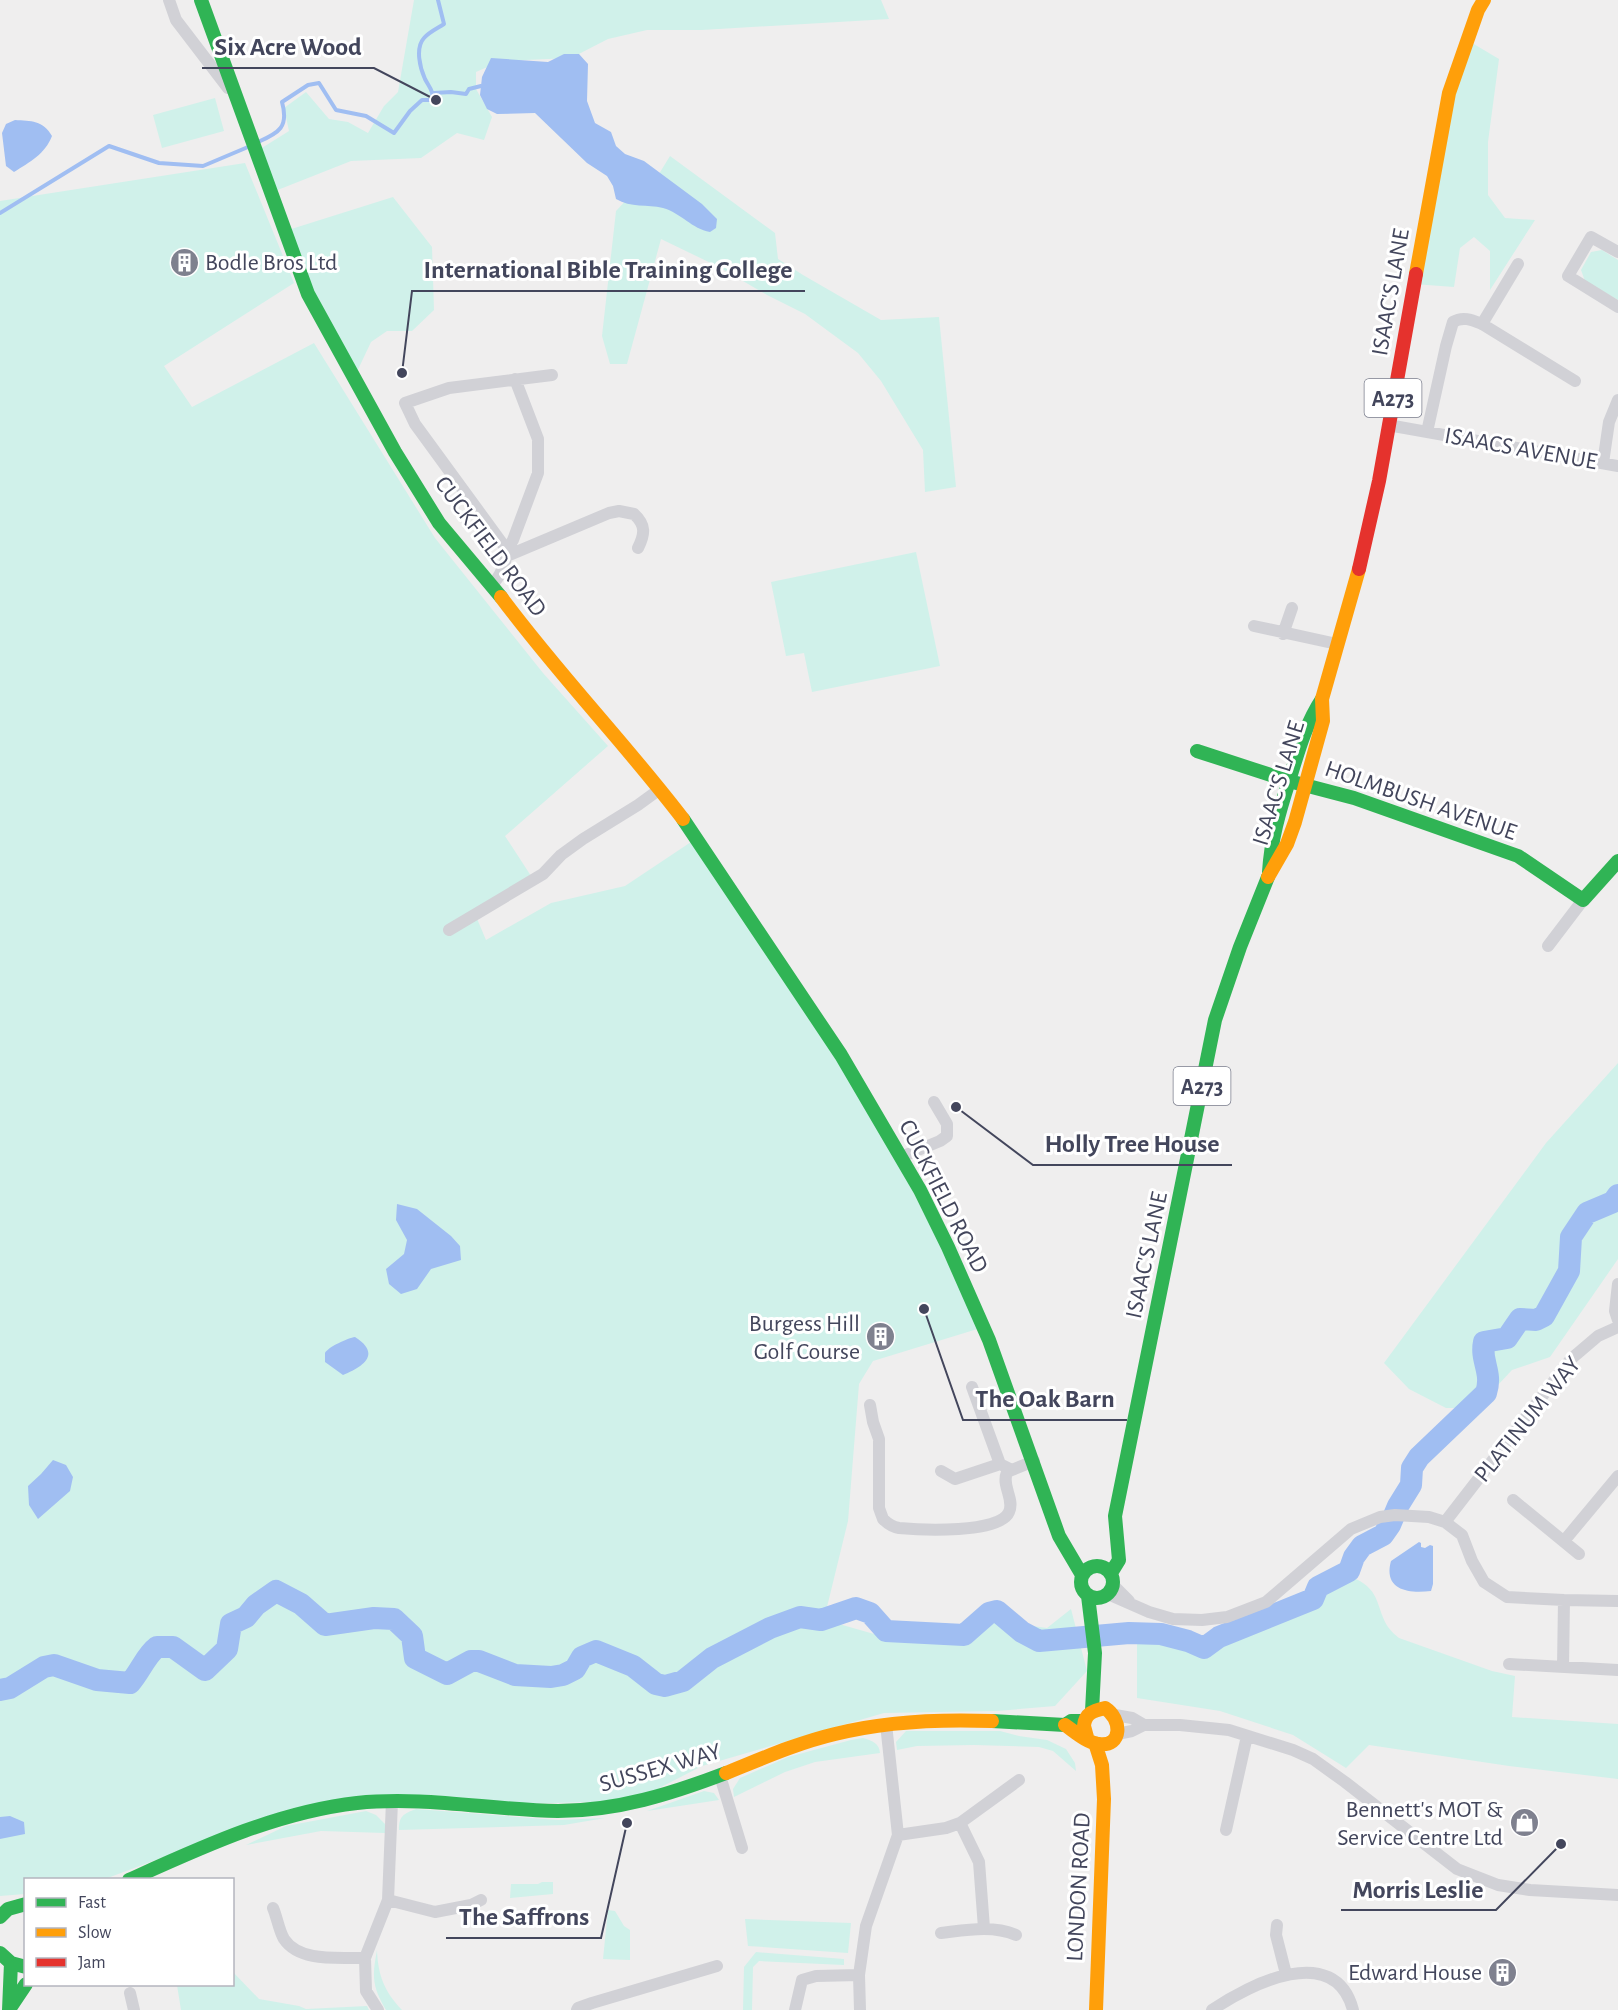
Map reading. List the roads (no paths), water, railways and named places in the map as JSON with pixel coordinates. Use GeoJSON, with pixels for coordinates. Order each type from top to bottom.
{"type":"FeatureCollection","features":[{"type":"Feature","properties":{"kind":"main road","name":"CUCKFIELD ROAD"},"geometry":{"type":"LineString","coordinates":[[201,0],[308,294],[395,452],[439,523],[492,585],[526,631],[660,789],[697,838],[841,1055],[901,1157],[939,1228],[989,1340],[1059,1536],[1070,1554],[1101,1580]]}},
{"type":"Feature","properties":{"kind":"main road","name":"ISAAC'S LANE"},"geometry":{"type":"LineString","coordinates":[[1101,1580],[1119,1560],[1114,1516],[1215,1020],[1268,878],[1287,844],[1323,721],[1322,699],[1363,556],[1449,93],[1484,0]]}},
{"type":"Feature","properties":{"kind":"main road","name":"ISAAC'S LANE"},"geometry":{"type":"LineString","coordinates":[[1268,878],[1270,842],[1276,816],[1309,717],[1322,699]]}},
{"type":"Feature","properties":{"kind":"main road","name":"HOLMBUSH AVENUE"},"geometry":{"type":"LineString","coordinates":[[1197,751],[1289,781],[1354,798],[1518,856],[1583,900]]}},
{"type":"Feature","properties":{"kind":"main road"},"geometry":{"type":"LineString","coordinates":[[1583,900],[1618,861]]}},
{"type":"Feature","properties":{"kind":"main road"},"geometry":{"type":"LineString","coordinates":[[1101,1580],[1093,1598],[1088,1596],[1081,1587],[1101,1580]]}},
{"type":"Feature","properties":{"kind":"main road","name":"A273"},"geometry":{"type":"LineString","coordinates":[[1094,1624],[1101,1580]]}},
{"type":"Feature","properties":{"kind":"main road","name":"A273"},"geometry":{"type":"LineString","coordinates":[[1088,1596],[1094,1624],[1096,1673],[1088,1716]]}},
{"type":"Feature","properties":{"kind":"main road","name":"A273"},"geometry":{"type":"LineString","coordinates":[[1096,1673],[1113,1713]]}},
{"type":"Feature","properties":{"kind":"main road"},"geometry":{"type":"LineString","coordinates":[[1098,1708],[1113,1713],[1118,1721],[1114,1738],[1101,1744],[1091,1740],[1084,1732],[1088,1716],[1098,1708]]}},
{"type":"Feature","properties":{"kind":"main road","name":"SUSSEX WAY"},"geometry":{"type":"LineString","coordinates":[[1065,1725],[1088,1716]]}},
{"type":"Feature","properties":{"kind":"main road","name":"SUSSEX WAY"},"geometry":{"type":"LineString","coordinates":[[133,1878],[170,1861],[275,1821],[347,1805],[392,1801],[452,1803],[544,1811],[592,1809],[645,1800],[720,1776],[805,1743],[854,1729],[886,1724],[946,1720],[1065,1725],[1091,1740]]}},
{"type":"Feature","properties":{"kind":"main road","name":"LONDON ROAD"},"geometry":{"type":"LineString","coordinates":[[1102,1765],[1114,1738]]}},
{"type":"Feature","properties":{"kind":"main road","name":"LONDON ROAD"},"geometry":{"type":"LineString","coordinates":[[1091,1740],[1102,1765],[1104,1799],[1096,2010]]}},
{"type":"Feature","properties":{"kind":"main road"},"geometry":{"type":"LineString","coordinates":[[3,1911],[24,1905]]}},
{"type":"Feature","properties":{"kind":"main road"},"geometry":{"type":"LineString","coordinates":[[0,1953],[11,1963],[24,1966]]}},
{"type":"Feature","properties":{"kind":"main road"},"geometry":{"type":"LineString","coordinates":[[11,1963],[9,2010],[25,1986]]}},
{"type":"Feature","properties":{"kind":"street","name":"CUCKFIELD ROAD"},"geometry":{"type":"LineString","coordinates":[[169,0],[176,20],[238,100]]}},
{"type":"Feature","properties":{"kind":"street"},"geometry":{"type":"LineString","coordinates":[[1618,252],[1591,237],[1568,276],[1618,307]]}},
{"type":"Feature","properties":{"kind":"street"},"geometry":{"type":"LineString","coordinates":[[1482,324],[1518,264]]}},
{"type":"Feature","properties":{"kind":"street"},"geometry":{"type":"LineString","coordinates":[[1427,432],[1446,346],[1453,322],[1459,319],[1470,319],[1482,324],[1575,381]]}},
{"type":"Feature","properties":{"kind":"street"},"geometry":{"type":"LineString","coordinates":[[507,553],[416,424],[405,403],[449,388],[552,375]]}},
{"type":"Feature","properties":{"kind":"street"},"geometry":{"type":"LineString","coordinates":[[492,585],[496,581],[513,540],[538,473],[538,439],[515,379]]}},
{"type":"Feature","properties":{"kind":"street"},"geometry":{"type":"LineString","coordinates":[[1603,463],[1610,422],[1618,400]]}},
{"type":"Feature","properties":{"kind":"street","name":"ISAACS AVENUE"},"geometry":{"type":"LineString","coordinates":[[1388,425],[1618,466]]}},
{"type":"Feature","properties":{"kind":"street"},"geometry":{"type":"LineString","coordinates":[[507,553],[619,511],[634,514],[643,524],[644,532],[638,548]]}},
{"type":"Feature","properties":{"kind":"street"},"geometry":{"type":"LineString","coordinates":[[1283,634],[1292,608]]}},
{"type":"Feature","properties":{"kind":"street"},"geometry":{"type":"LineString","coordinates":[[1254,626],[1337,645]]}},
{"type":"Feature","properties":{"kind":"street"},"geometry":{"type":"LineString","coordinates":[[449,930],[543,874],[561,855],[583,839],[639,805],[660,789]]}},
{"type":"Feature","properties":{"kind":"street"},"geometry":{"type":"LineString","coordinates":[[1548,946],[1583,900]]}},
{"type":"Feature","properties":{"kind":"street"},"geometry":{"type":"LineString","coordinates":[[901,1157],[947,1136],[947,1124],[934,1102]]}},
{"type":"Feature","properties":{"kind":"street"},"geometry":{"type":"LineString","coordinates":[[1618,1284],[1615,1311],[1618,1320]]}},
{"type":"Feature","properties":{"kind":"street","name":"PLATINUM WAY"},"geometry":{"type":"LineString","coordinates":[[1446,1522],[1571,1359],[1598,1335],[1618,1327]]}},
{"type":"Feature","properties":{"kind":"street"},"geometry":{"type":"LineString","coordinates":[[870,1405],[879,1439],[879,1508],[883,1519],[897,1528],[973,1529],[1003,1520],[1011,1506],[1004,1481],[1007,1472],[972,1387]]}},
{"type":"Feature","properties":{"kind":"street"},"geometry":{"type":"LineString","coordinates":[[941,1471],[955,1479],[1034,1461]]}},
{"type":"Feature","properties":{"kind":"street"},"geometry":{"type":"LineString","coordinates":[[1564,1541],[1618,1476]]}},
{"type":"Feature","properties":{"kind":"street"},"geometry":{"type":"LineString","coordinates":[[1513,1500],[1579,1554]]}},
{"type":"Feature","properties":{"kind":"street"},"geometry":{"type":"LineString","coordinates":[[1101,1580],[1131,1604],[1157,1615],[1183,1620],[1216,1619],[1240,1613],[1266,1602],[1351,1529],[1380,1517],[1407,1515],[1429,1517],[1446,1522],[1462,1535],[1472,1561],[1484,1582],[1507,1597],[1618,1601]]}},
{"type":"Feature","properties":{"kind":"street"},"geometry":{"type":"LineString","coordinates":[[1563,1666],[1564,1600]]}},
{"type":"Feature","properties":{"kind":"street"},"geometry":{"type":"LineString","coordinates":[[1509,1664],[1618,1670]]}},
{"type":"Feature","properties":{"kind":"street"},"geometry":{"type":"LineString","coordinates":[[1113,1713],[1132,1718],[1144,1725]]}},
{"type":"Feature","properties":{"kind":"street"},"geometry":{"type":"LineString","coordinates":[[860,2010],[859,1976],[866,1926],[898,1835],[886,1724]]}},
{"type":"Feature","properties":{"kind":"street"},"geometry":{"type":"LineString","coordinates":[[1114,1738],[1144,1725],[1180,1725],[1228,1730],[1293,1750],[1313,1759],[1456,1869],[1498,1885],[1530,1890],[1618,1895]]}},
{"type":"Feature","properties":{"kind":"street"},"geometry":{"type":"LineString","coordinates":[[1226,1830],[1247,1736]]}},
{"type":"Feature","properties":{"kind":"street"},"geometry":{"type":"LineString","coordinates":[[720,1776],[742,1848]]}},
{"type":"Feature","properties":{"kind":"street"},"geometry":{"type":"LineString","coordinates":[[898,1835],[946,1828],[960,1822],[1019,1780]]}},
{"type":"Feature","properties":{"kind":"street"},"geometry":{"type":"LineString","coordinates":[[378,2010],[366,1991],[365,1958],[387,1900],[392,1801]]}},
{"type":"Feature","properties":{"kind":"street"},"geometry":{"type":"LineString","coordinates":[[960,1822],[979,1862],[984,1928]]}},
{"type":"Feature","properties":{"kind":"street"},"geometry":{"type":"LineString","coordinates":[[387,1900],[435,1912],[471,1905],[481,1900]]}},
{"type":"Feature","properties":{"kind":"street"},"geometry":{"type":"LineString","coordinates":[[273,1908],[284,1939],[297,1950],[311,1956],[365,1958]]}},
{"type":"Feature","properties":{"kind":"street"},"geometry":{"type":"LineString","coordinates":[[1277,1925],[1276,1935],[1286,1974]]}},
{"type":"Feature","properties":{"kind":"street"},"geometry":{"type":"LineString","coordinates":[[941,1933],[984,1928],[1016,1935]]}},
{"type":"Feature","properties":{"kind":"street"},"geometry":{"type":"LineString","coordinates":[[577,2010],[592,2003],[717,1966]]}},
{"type":"Feature","properties":{"kind":"street"},"geometry":{"type":"LineString","coordinates":[[1212,2010],[1230,1998],[1286,1974],[1311,1972],[1342,1985],[1353,2010]]}},
{"type":"Feature","properties":{"kind":"street"},"geometry":{"type":"LineString","coordinates":[[795,2010],[802,1980],[816,1976],[859,1976]]}},
{"type":"Feature","properties":{"kind":"street"},"geometry":{"type":"LineString","coordinates":[[130,1993],[135,2010]]}},
{"type":"Feature","properties":{"kind":"water"},"geometry":{"type":"Polygon","coordinates":[[[564,54],[579,54],[588,64],[587,101],[595,123],[611,132],[616,146],[625,154],[644,161],[702,204],[717,219],[716,228],[710,232],[663,208],[627,204],[616,199],[613,186],[607,176],[587,163],[535,113],[497,114],[487,109],[480,95],[482,77],[491,58],[548,62],[564,54]]]}},
{"type":"Feature","properties":{"kind":"water"},"geometry":{"type":"Polygon","coordinates":[[[15,120],[41,124],[52,136],[41,153],[14,172],[6,166],[2,133],[6,124],[15,120]]]}},
{"type":"Feature","properties":{"kind":"water"},"geometry":{"type":"Polygon","coordinates":[[[397,1204],[417,1209],[451,1236],[460,1246],[461,1260],[431,1269],[417,1289],[401,1294],[389,1284],[386,1269],[404,1254],[407,1240],[396,1220],[397,1204]]]}},
{"type":"Feature","properties":{"kind":"water"},"geometry":{"type":"Polygon","coordinates":[[[355,1337],[367,1349],[367,1359],[357,1368],[343,1375],[325,1362],[325,1353],[338,1343],[355,1337]]]}},
{"type":"Feature","properties":{"kind":"water"},"geometry":{"type":"Polygon","coordinates":[[[53,1460],[66,1465],[73,1477],[70,1491],[38,1519],[29,1505],[28,1486],[53,1460]]]}},
{"type":"Feature","properties":{"kind":"water"},"geometry":{"type":"Polygon","coordinates":[[[1419,1542],[1421,1547],[1433,1546],[1431,1591],[1414,1592],[1399,1588],[1394,1584],[1389,1571],[1391,1561],[1419,1542]]]}},
{"type":"Feature","properties":{"kind":"water"},"geometry":{"type":"Polygon","coordinates":[[[10,1816],[24,1822],[25,1834],[0,1839],[0,1817],[10,1816]]]}},
{"type":"Feature","properties":{"kind":"waterway"},"geometry":{"type":"LineString","coordinates":[[258,142],[280,128],[284,118],[282,102],[308,85],[319,83],[336,110],[366,116],[394,133],[410,111],[422,100],[432,100],[432,92],[421,69],[419,52],[424,38],[444,24],[438,0]]}},
{"type":"Feature","properties":{"kind":"waterway"},"geometry":{"type":"LineString","coordinates":[[434,93],[466,94],[469,89],[481,86]]}},
{"type":"Feature","properties":{"kind":"waterway"},"geometry":{"type":"LineString","coordinates":[[0,213],[109,146],[159,163],[203,166],[248,147]]}},
{"type":"Feature","properties":{"kind":"waterway"},"geometry":{"type":"LineString","coordinates":[[0,1690],[10,1688],[44,1667],[54,1665],[97,1680],[130,1683],[157,1647],[173,1647],[205,1670],[227,1649],[231,1624],[246,1617],[256,1605],[276,1591],[301,1604],[325,1625],[374,1618],[394,1619],[412,1636],[415,1658],[447,1674],[471,1661],[479,1661],[515,1675],[551,1677],[563,1675],[575,1669],[582,1657],[596,1651],[633,1666],[656,1684],[665,1686],[683,1681],[712,1658],[770,1628],[800,1617],[821,1620],[856,1608],[870,1613],[886,1631],[964,1635],[989,1613],[997,1611],[1022,1632],[1039,1641],[1129,1633],[1161,1634],[1204,1648],[1219,1637],[1313,1599],[1318,1587],[1349,1571],[1354,1557],[1362,1546],[1383,1535],[1411,1485],[1412,1468],[1419,1457],[1486,1393],[1488,1379],[1484,1342],[1507,1338],[1520,1319],[1536,1320],[1544,1316],[1569,1271],[1571,1237],[1587,1213],[1613,1202],[1618,1195]]}},
{"type":"Feature","properties":{"kind":"place","name":"Six Acre Wood"},"geometry":{"type":"Point","coordinates":[436,100]}},
{"type":"Feature","properties":{"kind":"place","name":"Bodle Bros Ltd"},"geometry":{"type":"Point","coordinates":[184,262]}},
{"type":"Feature","properties":{"kind":"place","name":"International Bible Training College"},"geometry":{"type":"Point","coordinates":[402,373]}},
{"type":"Feature","properties":{"kind":"place","name":"Holly Tree House"},"geometry":{"type":"Point","coordinates":[956,1107]}},
{"type":"Feature","properties":{"kind":"place","name":"The Oak Barn"},"geometry":{"type":"Point","coordinates":[924,1309]}},
{"type":"Feature","properties":{"kind":"place","name":"Burgess Hill Golf Course"},"geometry":{"type":"Point","coordinates":[881,1337]}},
{"type":"Feature","properties":{"kind":"place","name":"The Saffrons"},"geometry":{"type":"Point","coordinates":[627,1823]}},
{"type":"Feature","properties":{"kind":"place","name":"Bennett's MOT & Service Centre Ltd"},"geometry":{"type":"Point","coordinates":[1524,1823]}},
{"type":"Feature","properties":{"kind":"place","name":"Morris Leslie"},"geometry":{"type":"Point","coordinates":[1561,1844]}},
{"type":"Feature","properties":{"kind":"place","name":"Edward House"},"geometry":{"type":"Point","coordinates":[1503,1972]}}]}
